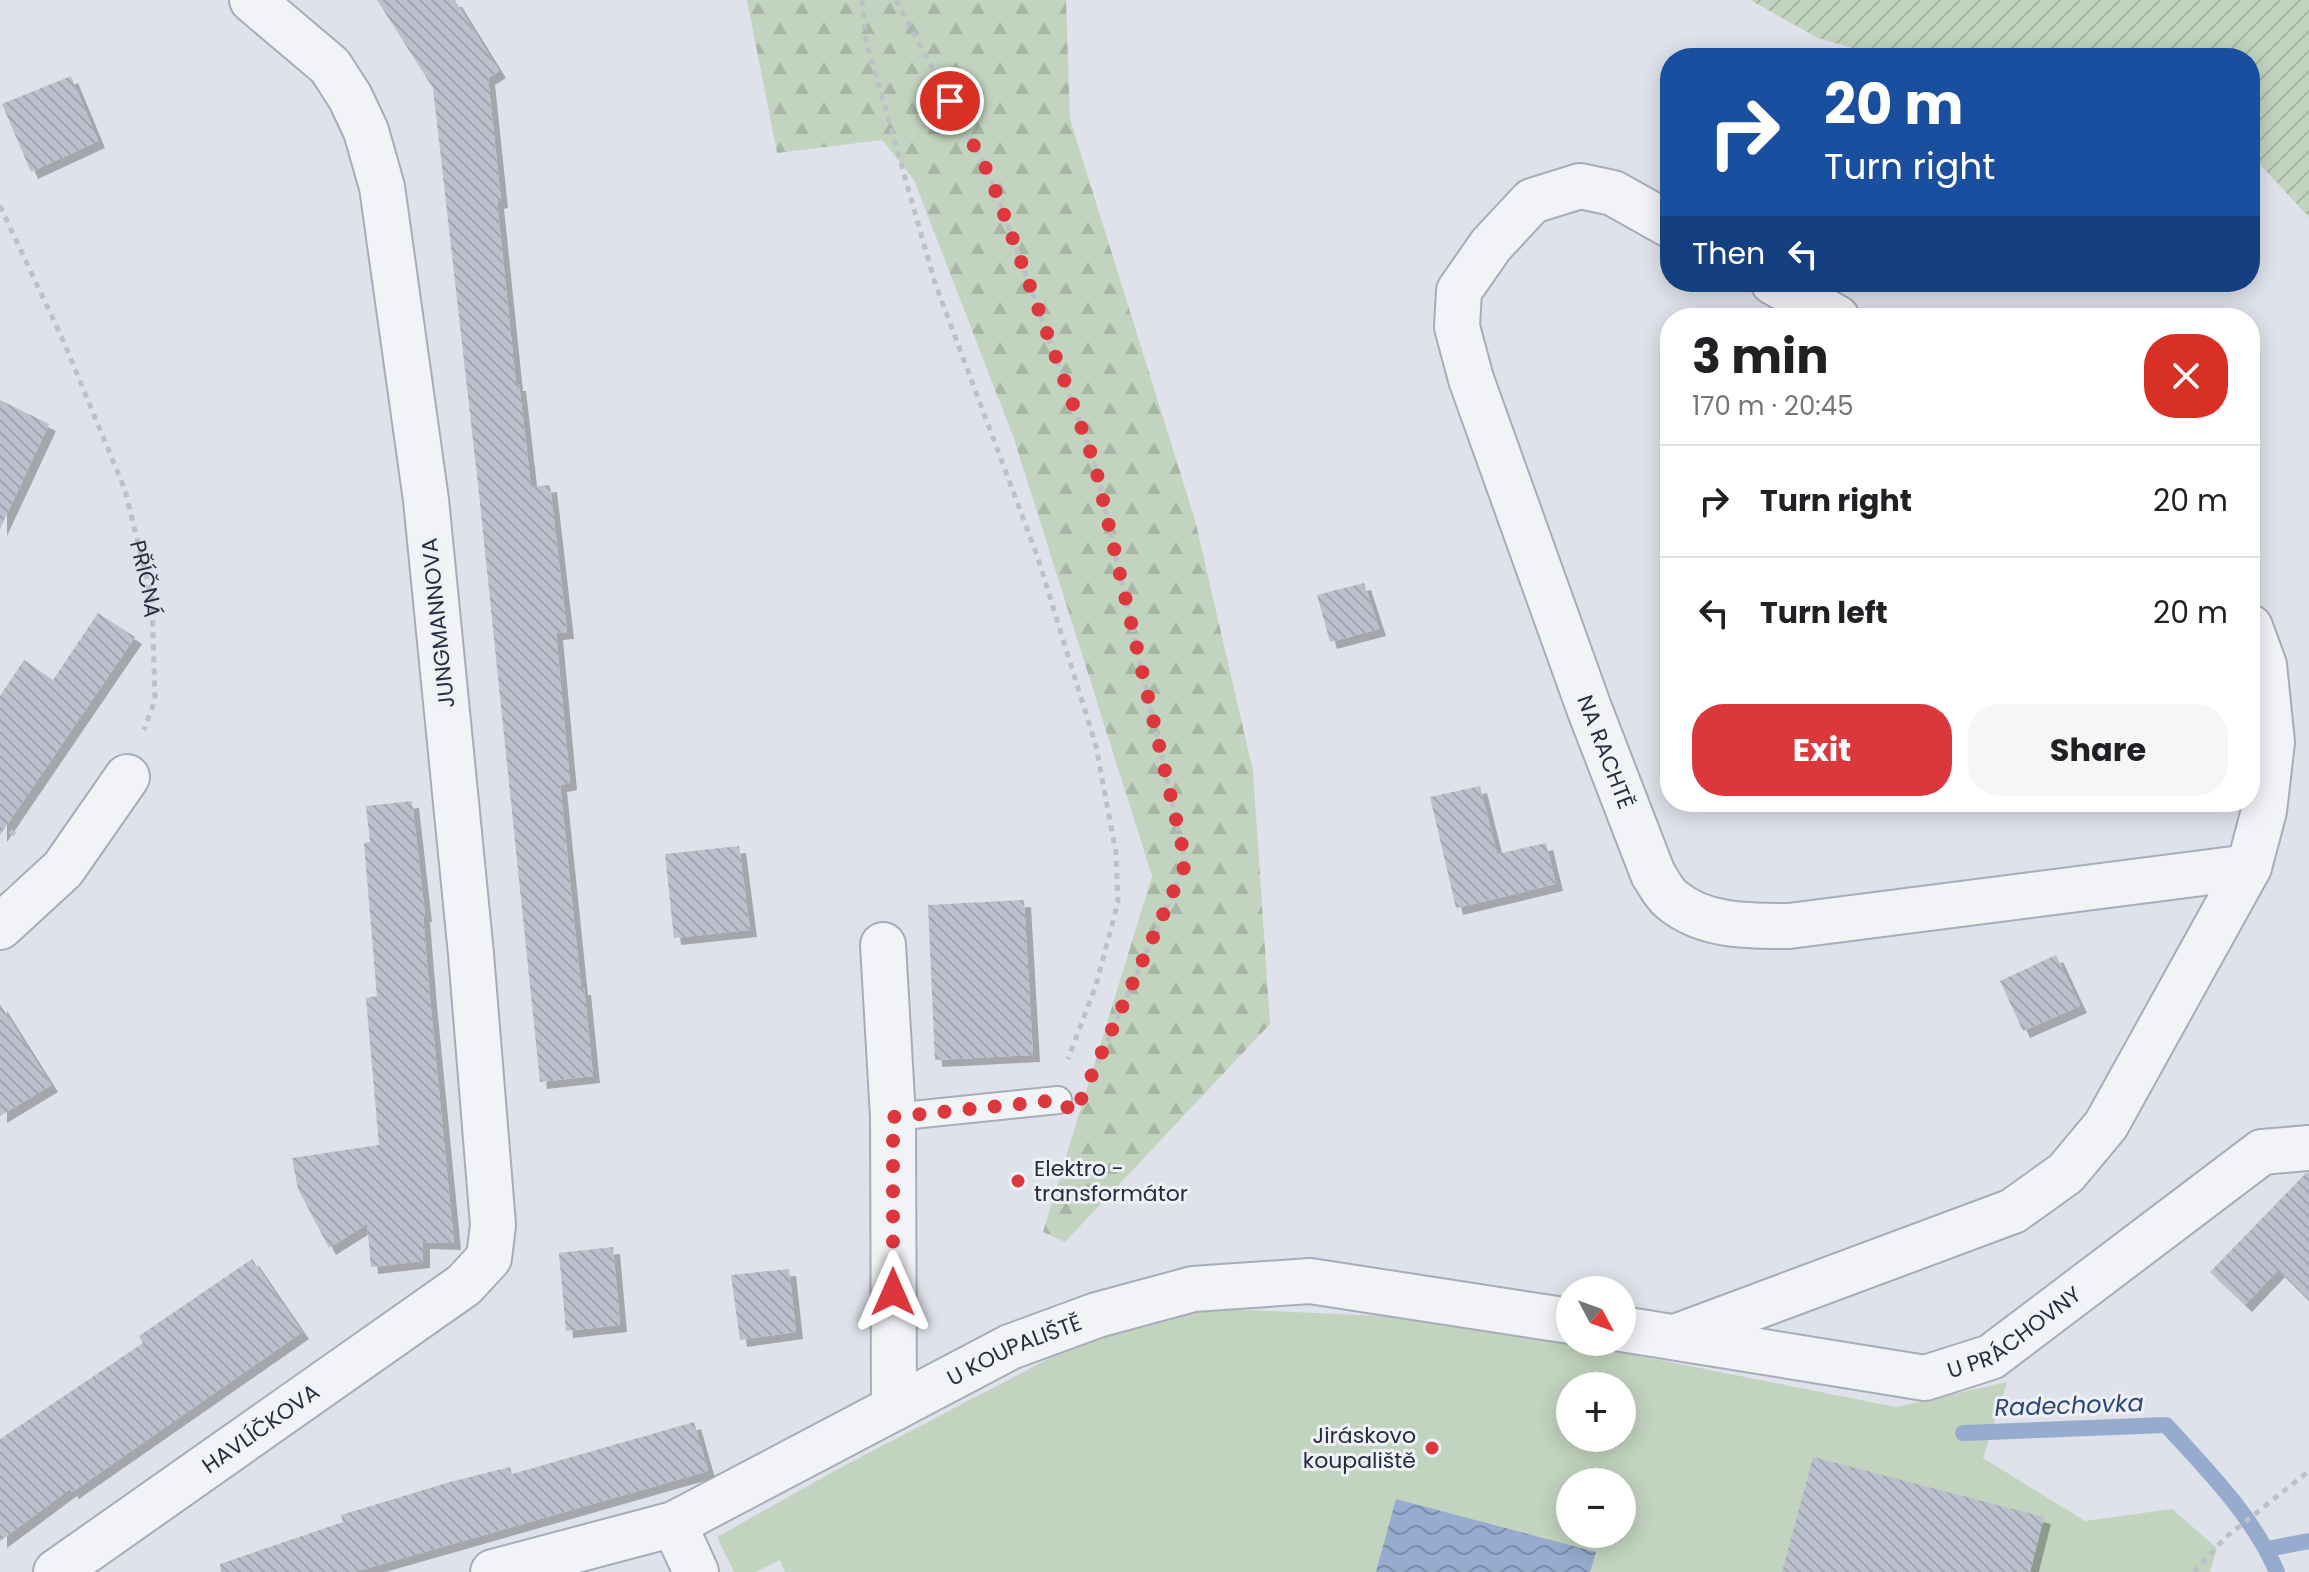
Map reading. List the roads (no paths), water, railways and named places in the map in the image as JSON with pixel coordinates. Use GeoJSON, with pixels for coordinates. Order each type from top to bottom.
{"type":"FeatureCollection","features":[{"type":"Feature","properties":{"kind":"street","name":"JUNGMANNOVA"},"geometry":{"type":"LineString","coordinates":[[252,0],[330,66],[350,97],[366,131],[382,187],[426,500],[471,954],[493,1225],[489,1258],[464,1285]]}},
{"type":"Feature","properties":{"kind":"street","name":"NA RACHTĚ"},"geometry":{"type":"LineString","coordinates":[[1660,219],[1613,193],[1580,186],[1532,201],[1491,245],[1459,291],[1457,327],[1471,379],[1589,708],[1653,874],[1669,898],[1690,913],[1735,926],[1789,926],[2249,867]]}},
{"type":"Feature","properties":{"kind":"street"},"geometry":{"type":"LineString","coordinates":[[1791,292],[1819,308]]}},
{"type":"Feature","properties":{"kind":"street"},"geometry":{"type":"LineString","coordinates":[[1636,1331],[1675,1337],[2013,1211],[2066,1173],[2106,1125],[2249,867],[2264,811],[2272,742],[2264,665],[2260,654]]}},
{"type":"Feature","properties":{"kind":"street"},"geometry":{"type":"LineString","coordinates":[[0,927],[63,869],[127,777]]}},
{"type":"Feature","properties":{"kind":"street"},"geometry":{"type":"LineString","coordinates":[[883,945],[893,1117],[894,1408]]}},
{"type":"Feature","properties":{"kind":"street","name":"U PRÁCHOVNY"},"geometry":{"type":"LineString","coordinates":[[1675,1337],[1925,1378],[1991,1357],[2262,1152],[2309,1148]]}},
{"type":"Feature","properties":{"kind":"street","name":"U KOUPALIŠTĚ"},"geometry":{"type":"LineString","coordinates":[[493,1572],[674,1524],[1010,1347],[1097,1315],[1193,1289],[1310,1281],[1556,1319]]}},
{"type":"Feature","properties":{"kind":"street","name":"HAVLÍČKOVA"},"geometry":{"type":"LineString","coordinates":[[56,1572],[464,1285]]}},
{"type":"Feature","properties":{"kind":"street"},"geometry":{"type":"LineString","coordinates":[[674,1524],[696,1572]]}},
{"type":"Feature","properties":{"kind":"lane"},"geometry":{"type":"LineString","coordinates":[[893,1117],[1055,1100]]}},
{"type":"Feature","properties":{"kind":"water"},"geometry":{"type":"Polygon","coordinates":[[[1396,1499],[1556,1541],[1556,1548],[1581,1548],[1596,1552],[1590,1572],[1376,1572],[1396,1499]]]}},
{"type":"Feature","properties":{"kind":"waterway","name":"Radechovka"},"geometry":{"type":"LineString","coordinates":[[1963,1433],[2166,1425],[2242,1513],[2277,1572]]}},
{"type":"Feature","properties":{"kind":"waterway","name":"Radechovka"},"geometry":{"type":"LineString","coordinates":[[2267,1549],[2309,1541]]}},
{"type":"Feature","properties":{"kind":"place","name":"Elektro - transformátor"},"geometry":{"type":"Point","coordinates":[1018,1181]}},
{"type":"Feature","properties":{"kind":"place","name":"Jiráskovo koupaliště"},"geometry":{"type":"Point","coordinates":[1432,1448]}}]}
